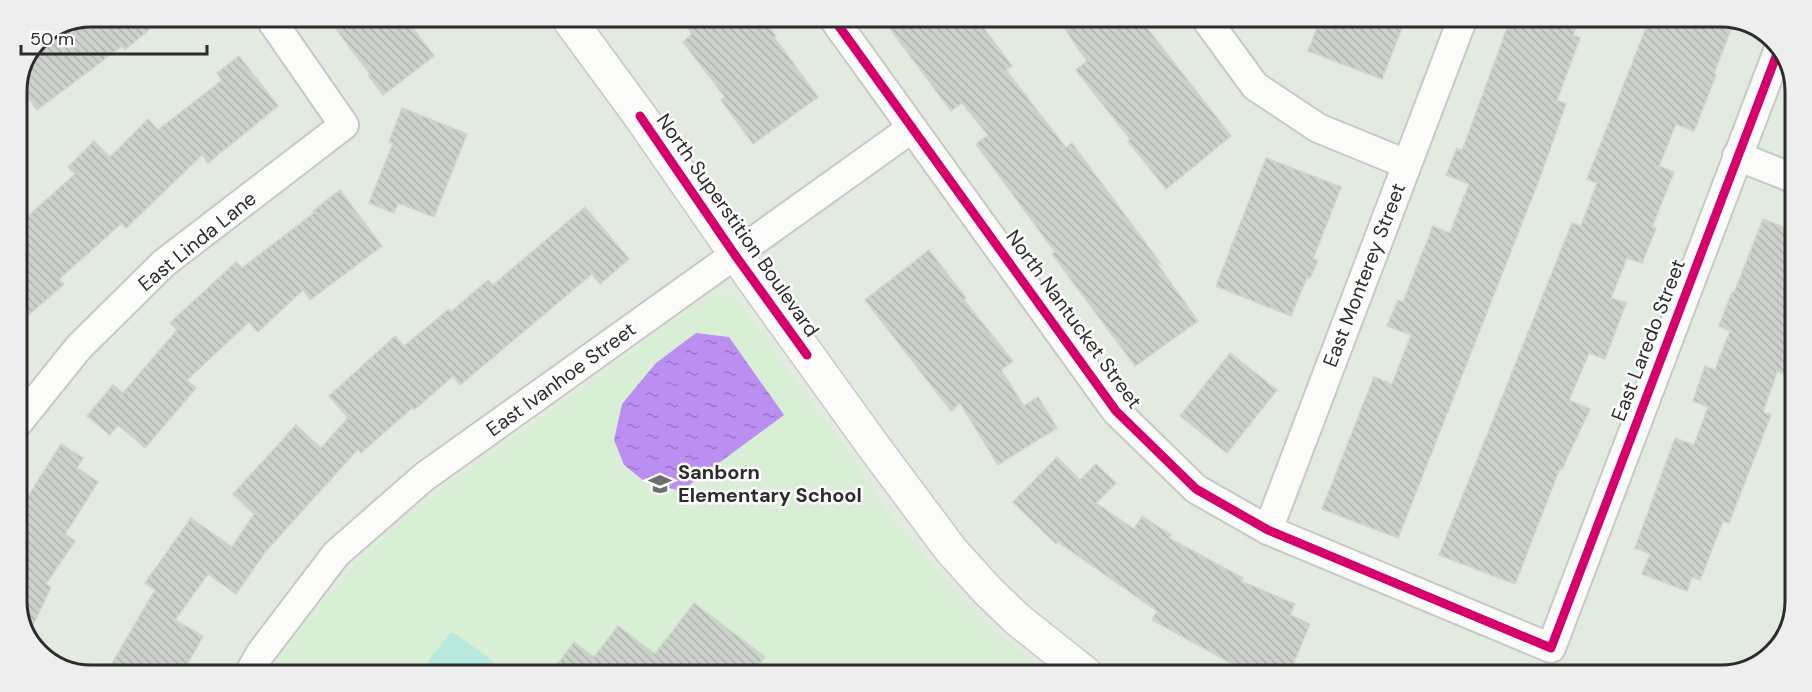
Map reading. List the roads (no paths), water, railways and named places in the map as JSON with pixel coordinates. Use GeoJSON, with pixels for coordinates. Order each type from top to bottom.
{"type":"FeatureCollection","features":[{"type":"Feature","properties":{"kind":"street","name":"East Linda Lane"},"geometry":{"type":"LineString","coordinates":[[27,412],[79,347],[164,263],[344,125],[275,27]]}},
{"type":"Feature","properties":{"kind":"street","name":"North Superstition Boulevard"},"geometry":{"type":"LineString","coordinates":[[574,27],[868,440],[951,550],[1017,619],[1075,665]]}},
{"type":"Feature","properties":{"kind":"street","name":"North Nantucket Street"},"geometry":{"type":"LineString","coordinates":[[839,27],[1116,411],[1196,489],[1268,530],[1551,648]]}},
{"type":"Feature","properties":{"kind":"street"},"geometry":{"type":"LineString","coordinates":[[1212,27],[1255,86],[1317,128],[1406,164]]}},
{"type":"Feature","properties":{"kind":"street","name":"East Monterey Street"},"geometry":{"type":"LineString","coordinates":[[1268,530],[1459,27]]}},
{"type":"Feature","properties":{"kind":"street","name":"East Laredo Street"},"geometry":{"type":"LineString","coordinates":[[1551,648],[1775,58]]}},
{"type":"Feature","properties":{"kind":"street","name":"East Ivanhoe Street"},"geometry":{"type":"LineString","coordinates":[[254,665],[336,554],[424,477],[912,128]]}},
{"type":"Feature","properties":{"kind":"street"},"geometry":{"type":"LineString","coordinates":[[1737,156],[1785,175]]}},
{"type":"Feature","properties":{"kind":"water"},"geometry":{"type":"Polygon","coordinates":[[[696,333],[729,337],[784,415],[681,491],[644,481],[624,465],[614,440],[622,404],[656,363],[696,333]]]}},
{"type":"Feature","properties":{"kind":"place","name":"Sanborn Elementary School"},"geometry":{"type":"Point","coordinates":[660,484]}}]}
